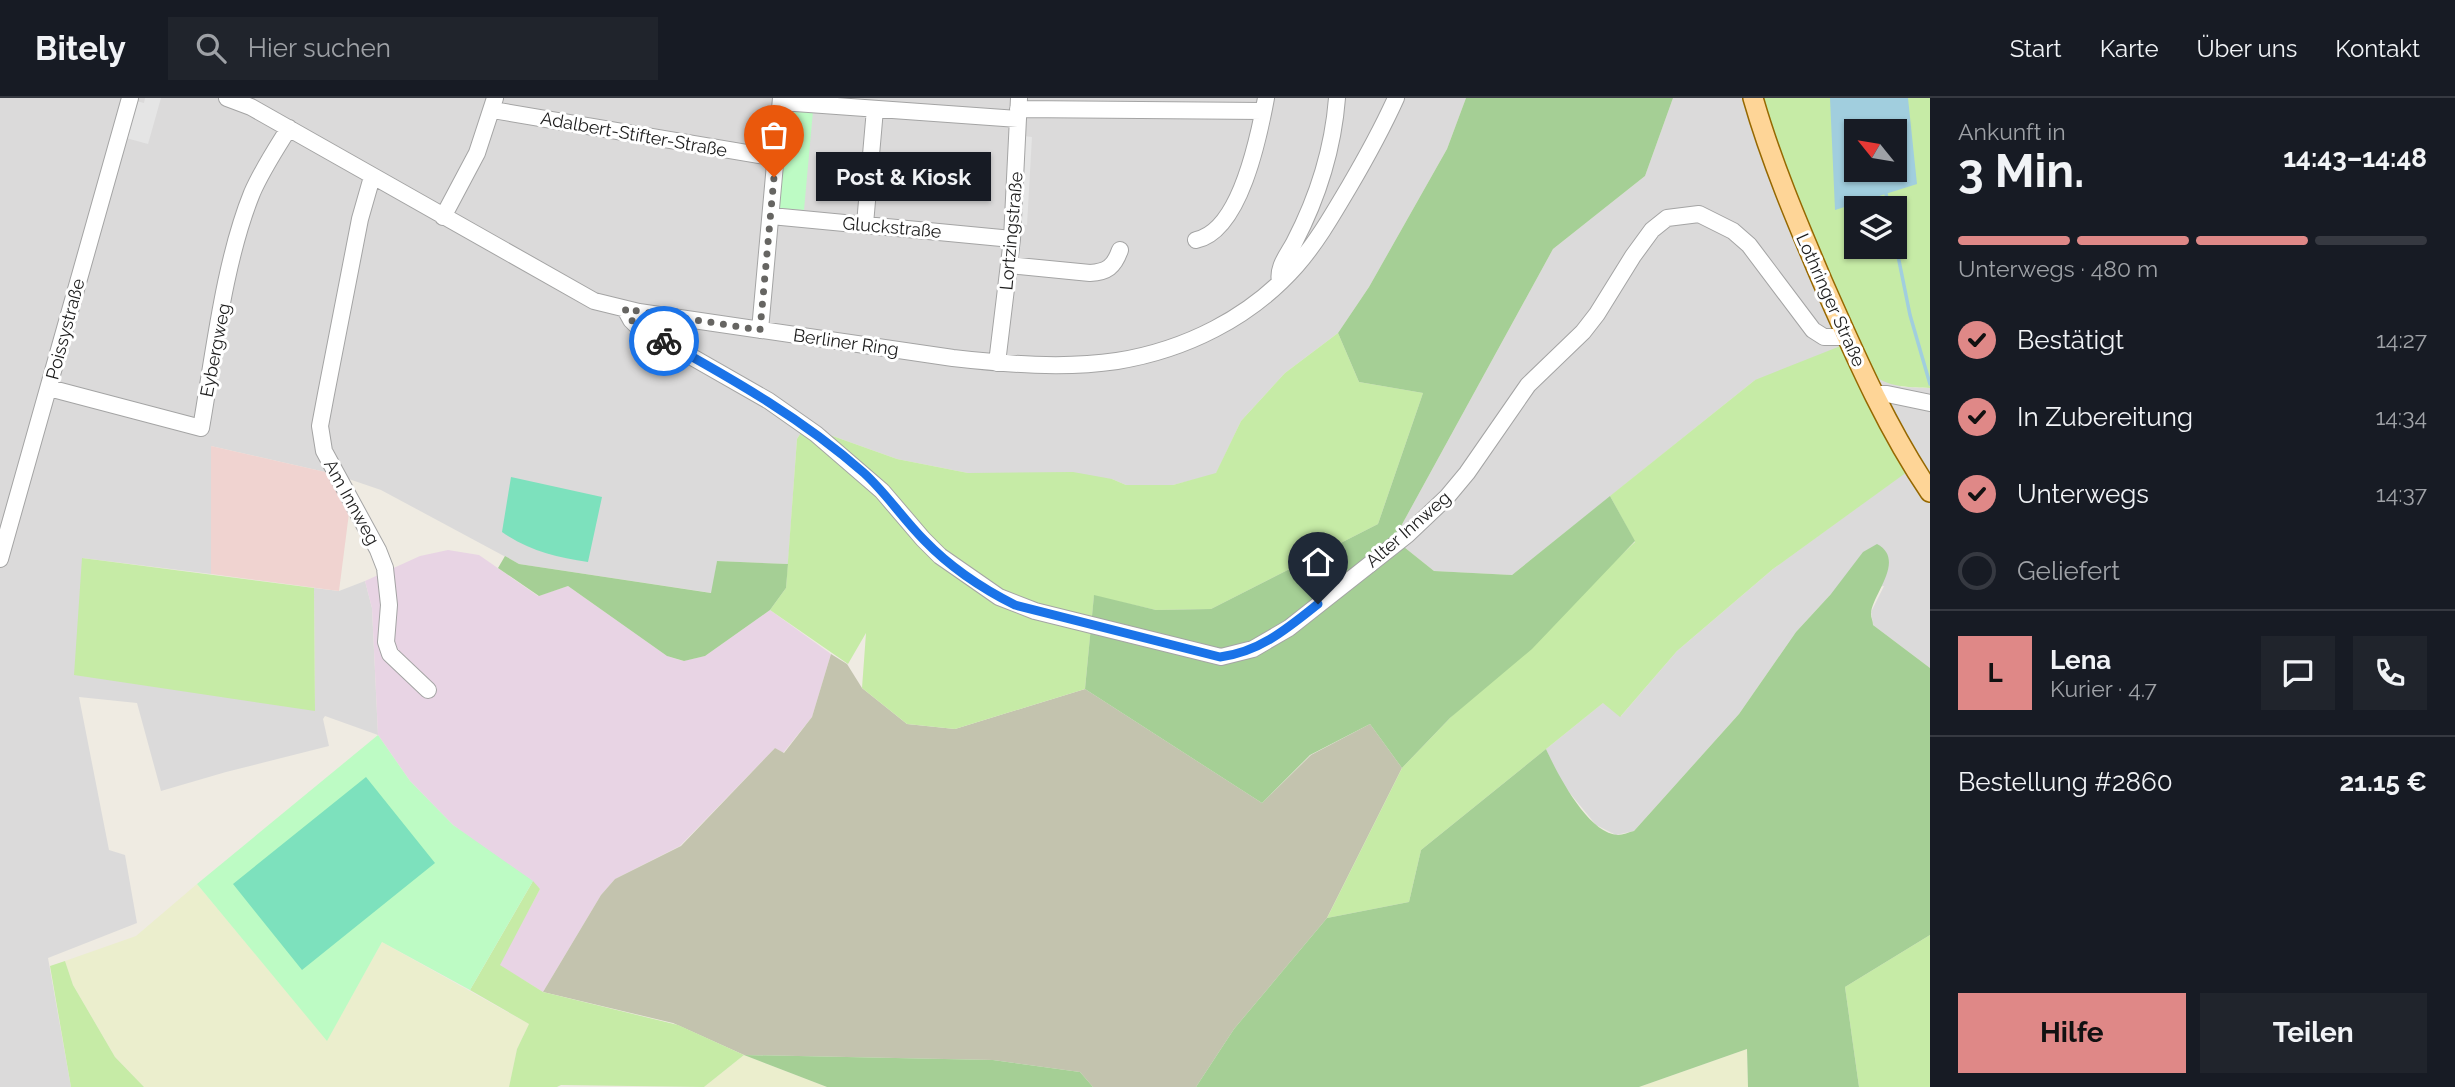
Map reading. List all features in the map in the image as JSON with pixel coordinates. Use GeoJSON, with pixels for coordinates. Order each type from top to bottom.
{"type":"FeatureCollection","features":[{"type":"Feature","properties":{"kind":"main road","name":"Lothringer Straße"},"geometry":{"type":"LineString","coordinates":[[1753,98],[1795,217],[1847,337],[1873,394],[1930,492]]}},
{"type":"Feature","properties":{"kind":"street","name":"Poissystraße"},"geometry":{"type":"LineString","coordinates":[[0,559],[130,98]]}},
{"type":"Feature","properties":{"kind":"street","name":"Berliner Ring"},"geometry":{"type":"LineString","coordinates":[[227,98],[254,102],[289,128],[372,177],[594,301],[625,309],[760,330],[998,363],[1057,365],[1102,362],[1163,351],[1205,334],[1255,304],[1280,282],[1310,248],[1372,148],[1396,98]]}},
{"type":"Feature","properties":{"kind":"street"},"geometry":{"type":"LineString","coordinates":[[1280,282],[1278,275],[1281,266],[1304,224],[1322,179],[1337,98]]}},
{"type":"Feature","properties":{"kind":"street"},"geometry":{"type":"LineString","coordinates":[[760,330],[781,100],[875,109],[1265,104],[1254,153],[1233,204],[1219,227],[1211,234],[1196,240]]}},
{"type":"Feature","properties":{"kind":"street"},"geometry":{"type":"LineString","coordinates":[[443,217],[477,153],[494,104]]}},
{"type":"Feature","properties":{"kind":"street","name":"Adalbert-Stifter-Straße"},"geometry":{"type":"LineString","coordinates":[[494,104],[776,158]]}},
{"type":"Feature","properties":{"kind":"street","name":"Lortzingstraße"},"geometry":{"type":"LineString","coordinates":[[998,363],[1012,239],[1018,108]]}},
{"type":"Feature","properties":{"kind":"street"},"geometry":{"type":"LineString","coordinates":[[864,225],[875,109]]}},
{"type":"Feature","properties":{"kind":"street","name":"Eybergweg"},"geometry":{"type":"LineString","coordinates":[[49,388],[201,428],[227,287],[244,216],[253,191],[289,128]]}},
{"type":"Feature","properties":{"kind":"street","name":"Am Innweg"},"geometry":{"type":"LineString","coordinates":[[372,177],[360,219],[320,426],[322,444],[379,550],[385,568],[390,605],[386,642],[390,654],[428,690]]}},
{"type":"Feature","properties":{"kind":"street"},"geometry":{"type":"LineString","coordinates":[[1322,179],[1346,191]]}},
{"type":"Feature","properties":{"kind":"street","name":"Alter Innweg"},"geometry":{"type":"LineString","coordinates":[[625,309],[636,325],[769,401],[816,434],[882,491],[940,556],[999,597],[1035,611],[1220,657],[1253,649],[1289,628],[1407,534],[1447,497],[1467,473],[1528,385],[1583,332],[1652,230],[1667,218],[1699,214],[1732,231],[1749,245],[1812,330],[1824,337],[1847,337]]}},
{"type":"Feature","properties":{"kind":"street","name":"Gluckstraße"},"geometry":{"type":"LineString","coordinates":[[771,216],[1012,239]]}},
{"type":"Feature","properties":{"kind":"street"},"geometry":{"type":"LineString","coordinates":[[1009,265],[1103,272],[1116,261],[1120,250]]}},
{"type":"Feature","properties":{"kind":"street"},"geometry":{"type":"LineString","coordinates":[[1873,394],[1895,395],[1930,404]]}},
{"type":"Feature","properties":{"kind":"shaded area"},"geometry":{"type":"Polygon","coordinates":[[[0,98],[1466,98],[1447,149],[1369,287],[1338,333],[1285,373],[1241,421],[1216,474],[1173,485],[1126,485],[1112,479],[968,473],[897,459],[827,434],[802,431],[797,439],[788,564],[717,561],[712,593],[519,564],[381,490],[334,474],[211,446],[211,574],[82,558],[315,711],[314,588],[339,591],[365,581],[372,608],[378,735],[325,716],[323,719],[329,746],[161,791],[137,703],[79,697],[109,850],[125,855],[137,923],[48,958],[71,1087],[0,1087],[0,98]]]}},
{"type":"Feature","properties":{"kind":"shaded area"},"geometry":{"type":"Polygon","coordinates":[[[145,98],[161,98],[148,144],[126,138],[136,101],[144,103],[145,98]]]}},
{"type":"Feature","properties":{"kind":"shaded area"},"geometry":{"type":"Polygon","coordinates":[[[1673,98],[1762,98],[1791,183],[1901,387],[1930,388],[1930,668],[1873,625],[1871,612],[1884,586],[1831,594],[1796,632],[1739,714],[1634,831],[1616,835],[1596,825],[1560,781],[1546,749],[1604,702],[1621,716],[1677,651],[1773,569],[1906,472],[1755,380],[1512,575],[1434,571],[1394,539],[1553,249],[1645,176],[1673,98]]]}},
{"type":"Feature","properties":{"kind":"shaded area"},"geometry":{"type":"Polygon","coordinates":[[[1023,136],[1032,137],[1027,225],[1018,224],[1023,136]]]}},
{"type":"Feature","properties":{"kind":"shaded area"},"geometry":{"type":"Polygon","coordinates":[[[211,446],[334,474],[349,513],[339,591],[211,574],[211,446]]]}},
{"type":"Feature","properties":{"kind":"shaded area"},"geometry":{"type":"Polygon","coordinates":[[[448,550],[479,555],[538,596],[568,586],[667,656],[683,661],[705,656],[770,610],[831,654],[812,717],[783,753],[775,748],[680,846],[615,879],[601,895],[543,992],[499,965],[540,889],[453,825],[410,781],[378,735],[372,608],[365,581],[420,556],[448,550]]]}},
{"type":"Feature","properties":{"kind":"shaded area"},"geometry":{"type":"Polygon","coordinates":[[[831,654],[847,664],[862,688],[907,724],[955,729],[1085,689],[1262,803],[1311,755],[1370,724],[1402,768],[1327,918],[1234,1029],[1196,1087],[1093,1087],[1080,1072],[993,1060],[744,1055],[673,1023],[543,992],[601,895],[615,879],[681,846],[775,748],[784,753],[812,717],[831,654]]]}},
{"type":"Feature","properties":{"kind":"shaded area"},"geometry":{"type":"Polygon","coordinates":[[[197,884],[327,1040],[382,942],[529,1024],[517,1049],[509,1087],[144,1087],[115,1057],[73,985],[65,961],[136,936],[197,884]]]}},
{"type":"Feature","properties":{"kind":"shaded area"},"geometry":{"type":"Polygon","coordinates":[[[1747,1049],[1748,1087],[1639,1087],[1747,1049]]]}},
{"type":"Feature","properties":{"kind":"shaded area"},"geometry":{"type":"Polygon","coordinates":[[[744,1055],[827,1087],[704,1087],[744,1055]]]}},
{"type":"Feature","properties":{"kind":"green space"},"geometry":{"type":"Polygon","coordinates":[[[1466,98],[1673,98],[1645,176],[1553,249],[1394,539],[1434,571],[1512,575],[1610,496],[1635,541],[1532,649],[1450,718],[1402,768],[1370,724],[1310,755],[1262,803],[1085,689],[1094,595],[1156,610],[1211,609],[1378,524],[1423,393],[1359,382],[1338,333],[1369,287],[1447,149],[1466,98]]]}},
{"type":"Feature","properties":{"kind":"green space"},"geometry":{"type":"Polygon","coordinates":[[[1762,98],[1930,98],[1930,388],[1894,385],[1875,376],[1809,230],[1762,98]]]}},
{"type":"Feature","properties":{"kind":"green space"},"geometry":{"type":"Polygon","coordinates":[[[788,109],[813,111],[804,210],[779,208],[788,109]]]}},
{"type":"Feature","properties":{"kind":"green space"},"geometry":{"type":"Polygon","coordinates":[[[1338,333],[1359,382],[1423,393],[1378,524],[1211,609],[1156,610],[1094,596],[1085,689],[955,729],[907,724],[862,688],[866,633],[848,664],[770,610],[786,588],[797,439],[802,431],[827,434],[897,459],[968,473],[1073,472],[1112,479],[1126,485],[1173,485],[1216,473],[1241,421],[1285,373],[1338,333]]]}},
{"type":"Feature","properties":{"kind":"green space"},"geometry":{"type":"Polygon","coordinates":[[[1843,345],[1907,472],[1773,569],[1677,651],[1620,717],[1603,703],[1421,850],[1409,902],[1327,918],[1402,768],[1450,718],[1635,542],[1610,496],[1755,380],[1843,345]]]}},
{"type":"Feature","properties":{"kind":"green space"},"geometry":{"type":"Polygon","coordinates":[[[511,477],[602,497],[588,562],[543,552],[502,532],[511,477]]]}},
{"type":"Feature","properties":{"kind":"green space"},"geometry":{"type":"Polygon","coordinates":[[[1877,544],[1889,559],[1885,578],[1872,606],[1873,625],[1930,668],[1930,935],[1845,987],[1859,1087],[1748,1087],[1747,1049],[1639,1087],[1196,1087],[1234,1029],[1327,918],[1409,902],[1421,850],[1546,749],[1575,801],[1596,825],[1618,835],[1634,831],[1739,714],[1796,632],[1831,594],[1863,552],[1877,544]]]}},
{"type":"Feature","properties":{"kind":"green space"},"geometry":{"type":"Polygon","coordinates":[[[505,556],[519,564],[711,593],[717,561],[788,564],[786,588],[770,610],[705,656],[684,661],[667,656],[568,586],[539,596],[498,568],[505,556]]]}},
{"type":"Feature","properties":{"kind":"green space"},"geometry":{"type":"Polygon","coordinates":[[[82,558],[314,588],[315,711],[74,675],[82,558]]]}},
{"type":"Feature","properties":{"kind":"green space"},"geometry":{"type":"Polygon","coordinates":[[[378,735],[410,781],[453,825],[533,881],[470,990],[382,942],[327,1041],[197,884],[378,735]]]}},
{"type":"Feature","properties":{"kind":"green space"},"geometry":{"type":"Polygon","coordinates":[[[366,777],[435,863],[302,970],[233,884],[366,777]]]}},
{"type":"Feature","properties":{"kind":"green space"},"geometry":{"type":"Polygon","coordinates":[[[533,881],[540,889],[500,965],[543,992],[678,1025],[744,1055],[704,1087],[509,1087],[517,1049],[529,1024],[470,990],[533,881]]]}},
{"type":"Feature","properties":{"kind":"green space"},"geometry":{"type":"Polygon","coordinates":[[[1930,935],[1930,1087],[1859,1087],[1845,987],[1930,935]]]}},
{"type":"Feature","properties":{"kind":"green space"},"geometry":{"type":"Polygon","coordinates":[[[65,961],[73,985],[115,1057],[144,1087],[71,1087],[50,966],[65,961]]]}},
{"type":"Feature","properties":{"kind":"green space"},"geometry":{"type":"Polygon","coordinates":[[[744,1055],[993,1060],[1080,1072],[1093,1087],[827,1087],[744,1055]]]}},
{"type":"Feature","properties":{"kind":"water"},"geometry":{"type":"Polygon","coordinates":[[[1830,98],[1908,98],[1917,184],[1879,196],[1844,196],[1844,207],[1835,210],[1830,98]]]}},
{"type":"Feature","properties":{"kind":"waterway"},"geometry":{"type":"LineString","coordinates":[[1885,189],[1886,196]]}},
{"type":"Feature","properties":{"kind":"waterway"},"geometry":{"type":"LineString","coordinates":[[1899,259],[1910,315],[1930,384]]}},
{"type":"Feature","properties":{"kind":"way so far"},"geometry":{"type":"LineString","coordinates":[[664,341],[636,325],[625,309],[760,330],[774,177]]}},
{"type":"Feature","properties":{"kind":"place","name":"Post & Kiosk"},"geometry":{"type":"Point","coordinates":[774,177]}},
{"type":"Feature","properties":{"kind":"route"},"geometry":{"type":"LineString","coordinates":[[664,341],[769,401],[816,434],[882,491],[940,556],[1015,605],[1220,657],[1239,654],[1268,641],[1318,604]]}}]}
